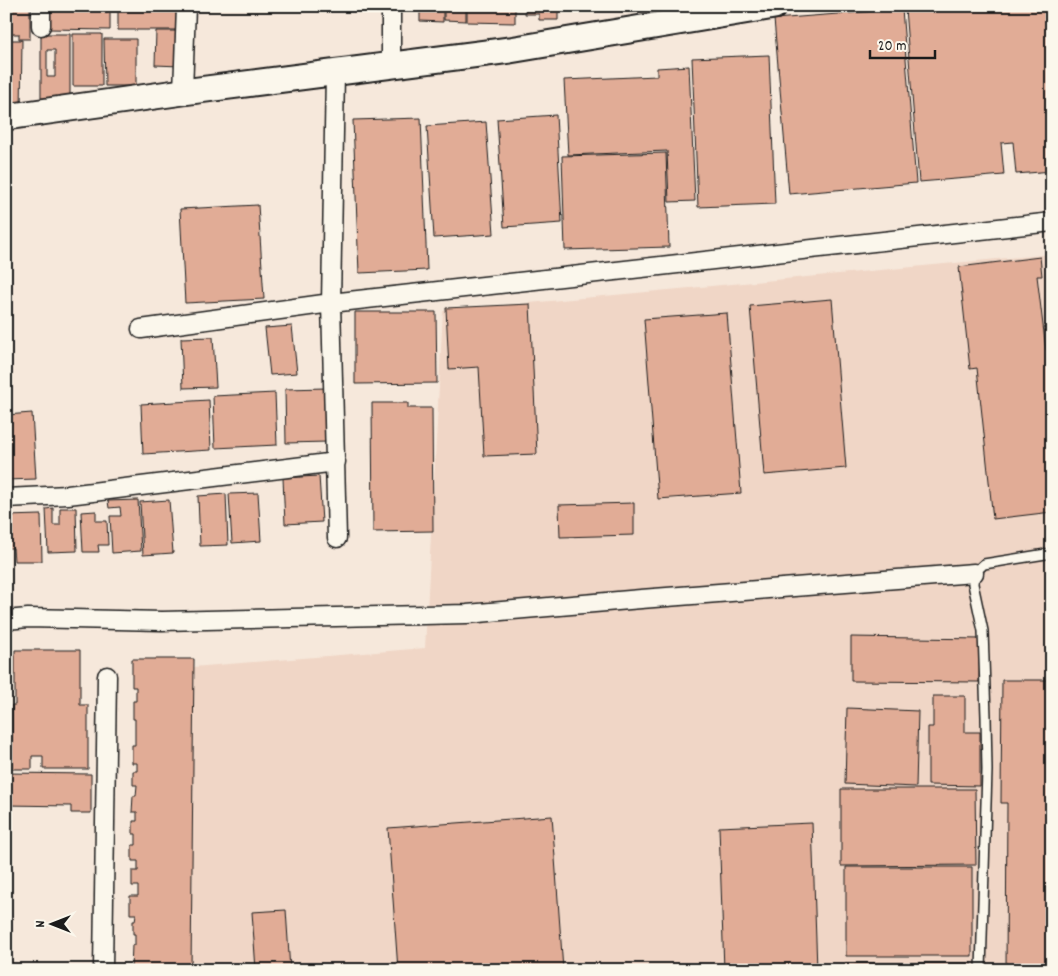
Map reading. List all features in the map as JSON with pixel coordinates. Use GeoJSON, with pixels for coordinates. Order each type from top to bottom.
{"type":"FeatureCollection","features":[{"type":"Feature","properties":{"kind":"street"},"geometry":{"type":"LineString","coordinates":[[41,6],[41,26]]}},
{"type":"Feature","properties":{"kind":"street"},"geometry":{"type":"LineString","coordinates":[[183,92],[186,6]]}},
{"type":"Feature","properties":{"kind":"street"},"geometry":{"type":"LineString","coordinates":[[391,6],[391,66]]}},
{"type":"Feature","properties":{"kind":"street"},"geometry":{"type":"LineString","coordinates":[[6,116],[510,50],[774,6]]}},
{"type":"Feature","properties":{"kind":"street"},"geometry":{"type":"LineString","coordinates":[[335,73],[331,303],[338,538]]}},
{"type":"Feature","properties":{"kind":"street"},"geometry":{"type":"LineString","coordinates":[[141,329],[331,303],[1052,222]]}},
{"type":"Feature","properties":{"kind":"street"},"geometry":{"type":"LineString","coordinates":[[6,498],[68,495],[336,462]]}},
{"type":"Feature","properties":{"kind":"street"},"geometry":{"type":"LineString","coordinates":[[6,620],[28,618],[162,622],[467,614],[974,573]]}},
{"type":"Feature","properties":{"kind":"street"},"geometry":{"type":"LineString","coordinates":[[103,970],[106,676]]}},
{"type":"Feature","properties":{"kind":"lane"},"geometry":{"type":"LineString","coordinates":[[981,970],[986,717],[983,631],[973,584],[974,573],[984,564],[1052,553]]}},
{"type":"Feature","properties":{"kind":"shaded area"},"geometry":{"type":"Polygon","coordinates":[[[1052,254],[1052,970],[189,970],[193,667],[425,648],[443,311],[1052,254]]]}},
{"type":"Feature","properties":{"kind":"building"},"geometry":{"type":"Polygon","coordinates":[[[6,6],[30,6],[30,39],[19,39],[19,34],[6,34],[8,20],[6,20],[6,6]]]}},
{"type":"Feature","properties":{"kind":"building"},"geometry":{"type":"Polygon","coordinates":[[[56,6],[105,6],[105,12],[108,12],[108,6],[110,6],[110,30],[49,29],[49,11],[56,11],[56,6]]]}},
{"type":"Feature","properties":{"kind":"building"},"geometry":{"type":"Polygon","coordinates":[[[118,6],[178,6],[178,30],[118,30],[118,6]]]}},
{"type":"Feature","properties":{"kind":"building"},"geometry":{"type":"Polygon","coordinates":[[[420,6],[443,6],[443,22],[420,21],[420,6]]]}},
{"type":"Feature","properties":{"kind":"building"},"geometry":{"type":"Polygon","coordinates":[[[444,6],[466,6],[466,21],[444,20],[444,6]]]}},
{"type":"Feature","properties":{"kind":"building"},"geometry":{"type":"Polygon","coordinates":[[[467,6],[515,6],[515,23],[467,22],[467,6]]]}},
{"type":"Feature","properties":{"kind":"building"},"geometry":{"type":"Polygon","coordinates":[[[525,6],[558,6],[558,20],[539,20],[539,14],[525,14],[525,6]]]}},
{"type":"Feature","properties":{"kind":"building"},"geometry":{"type":"Polygon","coordinates":[[[937,6],[1052,6],[1052,171],[1016,174],[1013,142],[1001,143],[1004,175],[919,182],[905,9],[937,6]]]}},
{"type":"Feature","properties":{"kind":"building"},"geometry":{"type":"Polygon","coordinates":[[[902,9],[916,183],[789,194],[774,19],[902,9]]]}},
{"type":"Feature","properties":{"kind":"building"},"geometry":{"type":"Polygon","coordinates":[[[156,31],[180,31],[180,66],[155,65],[156,31]]]}},
{"type":"Feature","properties":{"kind":"building"},"geometry":{"type":"Polygon","coordinates":[[[41,34],[70,34],[70,96],[41,101],[41,34]],[[47,50],[47,77],[55,77],[55,50],[47,50]]]}},
{"type":"Feature","properties":{"kind":"building"},"geometry":{"type":"Polygon","coordinates":[[[73,34],[102,34],[102,86],[73,86],[73,34]]]}},
{"type":"Feature","properties":{"kind":"building"},"geometry":{"type":"Polygon","coordinates":[[[104,39],[136,39],[136,86],[105,86],[104,39]]]}},
{"type":"Feature","properties":{"kind":"building"},"geometry":{"type":"Polygon","coordinates":[[[6,40],[22,40],[21,111],[6,112],[6,40]]]}},
{"type":"Feature","properties":{"kind":"building"},"geometry":{"type":"Polygon","coordinates":[[[769,55],[775,204],[698,207],[692,58],[769,55]]]}},
{"type":"Feature","properties":{"kind":"building"},"geometry":{"type":"Polygon","coordinates":[[[689,66],[695,201],[669,202],[667,151],[568,155],[564,80],[657,76],[657,68],[689,66]]]}},
{"type":"Feature","properties":{"kind":"building"},"geometry":{"type":"Polygon","coordinates":[[[556,115],[562,223],[504,227],[497,119],[556,115]]]}},
{"type":"Feature","properties":{"kind":"building"},"geometry":{"type":"Polygon","coordinates":[[[421,118],[427,270],[359,273],[353,120],[421,118]]]}},
{"type":"Feature","properties":{"kind":"building"},"geometry":{"type":"Polygon","coordinates":[[[486,122],[494,234],[434,238],[427,126],[486,122]]]}},
{"type":"Feature","properties":{"kind":"building"},"geometry":{"type":"Polygon","coordinates":[[[666,153],[669,247],[565,250],[562,156],[666,153]]]}},
{"type":"Feature","properties":{"kind":"building"},"geometry":{"type":"Polygon","coordinates":[[[258,205],[264,299],[185,303],[180,209],[258,205]]]}},
{"type":"Feature","properties":{"kind":"building"},"geometry":{"type":"Polygon","coordinates":[[[1040,257],[1042,276],[1037,276],[1046,350],[1050,350],[1052,362],[1052,512],[993,519],[977,368],[970,369],[959,267],[1040,257]]]}},
{"type":"Feature","properties":{"kind":"building"},"geometry":{"type":"Polygon","coordinates":[[[832,299],[846,468],[764,475],[750,306],[832,299]]]}},
{"type":"Feature","properties":{"kind":"building"},"geometry":{"type":"Polygon","coordinates":[[[530,304],[537,454],[484,456],[479,367],[449,369],[446,308],[530,304]]]}},
{"type":"Feature","properties":{"kind":"building"},"geometry":{"type":"Polygon","coordinates":[[[355,312],[436,312],[437,383],[355,384],[355,312]]]}},
{"type":"Feature","properties":{"kind":"building"},"geometry":{"type":"Polygon","coordinates":[[[727,313],[741,493],[658,499],[644,319],[727,313]]]}},
{"type":"Feature","properties":{"kind":"building"},"geometry":{"type":"Polygon","coordinates":[[[292,326],[297,373],[270,375],[265,328],[292,326]]]}},
{"type":"Feature","properties":{"kind":"building"},"geometry":{"type":"Polygon","coordinates":[[[213,337],[216,387],[183,388],[181,338],[213,337]]]}},
{"type":"Feature","properties":{"kind":"building"},"geometry":{"type":"Polygon","coordinates":[[[326,388],[327,442],[286,443],[285,389],[326,388]]]}},
{"type":"Feature","properties":{"kind":"building"},"geometry":{"type":"Polygon","coordinates":[[[275,393],[277,445],[215,448],[213,396],[275,393]]]}},
{"type":"Feature","properties":{"kind":"building"},"geometry":{"type":"Polygon","coordinates":[[[209,400],[211,450],[143,454],[141,404],[209,400]]]}},
{"type":"Feature","properties":{"kind":"building"},"geometry":{"type":"Polygon","coordinates":[[[372,403],[408,403],[408,408],[432,408],[433,531],[373,532],[372,403]]]}},
{"type":"Feature","properties":{"kind":"building"},"geometry":{"type":"Polygon","coordinates":[[[32,413],[36,479],[6,480],[6,415],[32,413]]]}},
{"type":"Feature","properties":{"kind":"building"},"geometry":{"type":"Polygon","coordinates":[[[319,476],[322,522],[285,524],[283,478],[319,476]]]}},
{"type":"Feature","properties":{"kind":"building"},"geometry":{"type":"Polygon","coordinates":[[[258,493],[261,541],[232,543],[229,494],[258,493]]]}},
{"type":"Feature","properties":{"kind":"building"},"geometry":{"type":"Polygon","coordinates":[[[226,494],[228,545],[200,546],[198,496],[226,494]]]}},
{"type":"Feature","properties":{"kind":"building"},"geometry":{"type":"Polygon","coordinates":[[[138,500],[141,551],[112,553],[110,516],[121,516],[120,507],[109,508],[108,501],[138,500]]]}},
{"type":"Feature","properties":{"kind":"building"},"geometry":{"type":"Polygon","coordinates":[[[169,500],[173,553],[143,555],[140,502],[169,500]]]}},
{"type":"Feature","properties":{"kind":"building"},"geometry":{"type":"Polygon","coordinates":[[[634,503],[634,535],[560,537],[559,505],[634,503]]]}},
{"type":"Feature","properties":{"kind":"building"},"geometry":{"type":"Polygon","coordinates":[[[53,508],[53,525],[60,525],[60,508],[76,508],[77,551],[48,552],[46,509],[53,508]]]}},
{"type":"Feature","properties":{"kind":"building"},"geometry":{"type":"Polygon","coordinates":[[[96,511],[96,521],[107,521],[108,545],[98,545],[99,552],[83,552],[81,512],[96,511]]]}},
{"type":"Feature","properties":{"kind":"building"},"geometry":{"type":"Polygon","coordinates":[[[41,515],[42,561],[14,561],[13,548],[6,548],[6,516],[41,515]]]}},
{"type":"Feature","properties":{"kind":"building"},"geometry":{"type":"Polygon","coordinates":[[[851,637],[980,639],[979,682],[851,681],[851,637]]]}},
{"type":"Feature","properties":{"kind":"building"},"geometry":{"type":"Polygon","coordinates":[[[15,650],[80,650],[80,705],[88,705],[88,769],[43,769],[43,756],[32,756],[32,769],[12,769],[12,705],[15,705],[15,650]]]}},
{"type":"Feature","properties":{"kind":"building"},"geometry":{"type":"Polygon","coordinates":[[[132,659],[194,659],[191,970],[131,970],[132,945],[135,945],[133,921],[135,921],[136,914],[130,914],[130,896],[138,896],[138,886],[132,886],[132,871],[138,871],[138,861],[132,861],[132,845],[136,845],[136,834],[133,834],[133,821],[137,821],[137,812],[132,812],[133,796],[136,796],[137,785],[133,785],[133,771],[137,771],[137,763],[132,763],[132,745],[135,745],[133,701],[136,701],[136,687],[132,687],[132,659]]]}},
{"type":"Feature","properties":{"kind":"building"},"geometry":{"type":"Polygon","coordinates":[[[1002,680],[1052,680],[1052,970],[1006,970],[1007,803],[1001,803],[1002,680]]]}},
{"type":"Feature","properties":{"kind":"building"},"geometry":{"type":"Polygon","coordinates":[[[933,696],[965,696],[965,732],[980,732],[980,786],[928,785],[928,727],[933,727],[933,696]]]}},
{"type":"Feature","properties":{"kind":"building"},"geometry":{"type":"Polygon","coordinates":[[[847,708],[918,711],[916,787],[845,784],[847,708]]]}},
{"type":"Feature","properties":{"kind":"building"},"geometry":{"type":"Polygon","coordinates":[[[6,773],[91,774],[91,813],[71,813],[71,806],[6,805],[6,773]]]}},
{"type":"Feature","properties":{"kind":"building"},"geometry":{"type":"Polygon","coordinates":[[[841,789],[975,789],[976,865],[841,866],[841,789]]]}},
{"type":"Feature","properties":{"kind":"building"},"geometry":{"type":"Polygon","coordinates":[[[552,816],[563,970],[398,970],[388,828],[552,816]]]}},
{"type":"Feature","properties":{"kind":"building"},"geometry":{"type":"Polygon","coordinates":[[[812,823],[817,970],[724,970],[719,827],[812,823]]]}},
{"type":"Feature","properties":{"kind":"building"},"geometry":{"type":"Polygon","coordinates":[[[846,867],[972,867],[972,956],[846,956],[846,867]]]}},
{"type":"Feature","properties":{"kind":"building"},"geometry":{"type":"Polygon","coordinates":[[[286,910],[290,970],[256,970],[252,912],[286,910]]]}},
{"type":"Feature","properties":{"kind":"building"},"geometry":{"type":"Polygon","coordinates":[[[845,963],[971,963],[971,970],[845,970],[845,963]]]}}]}
